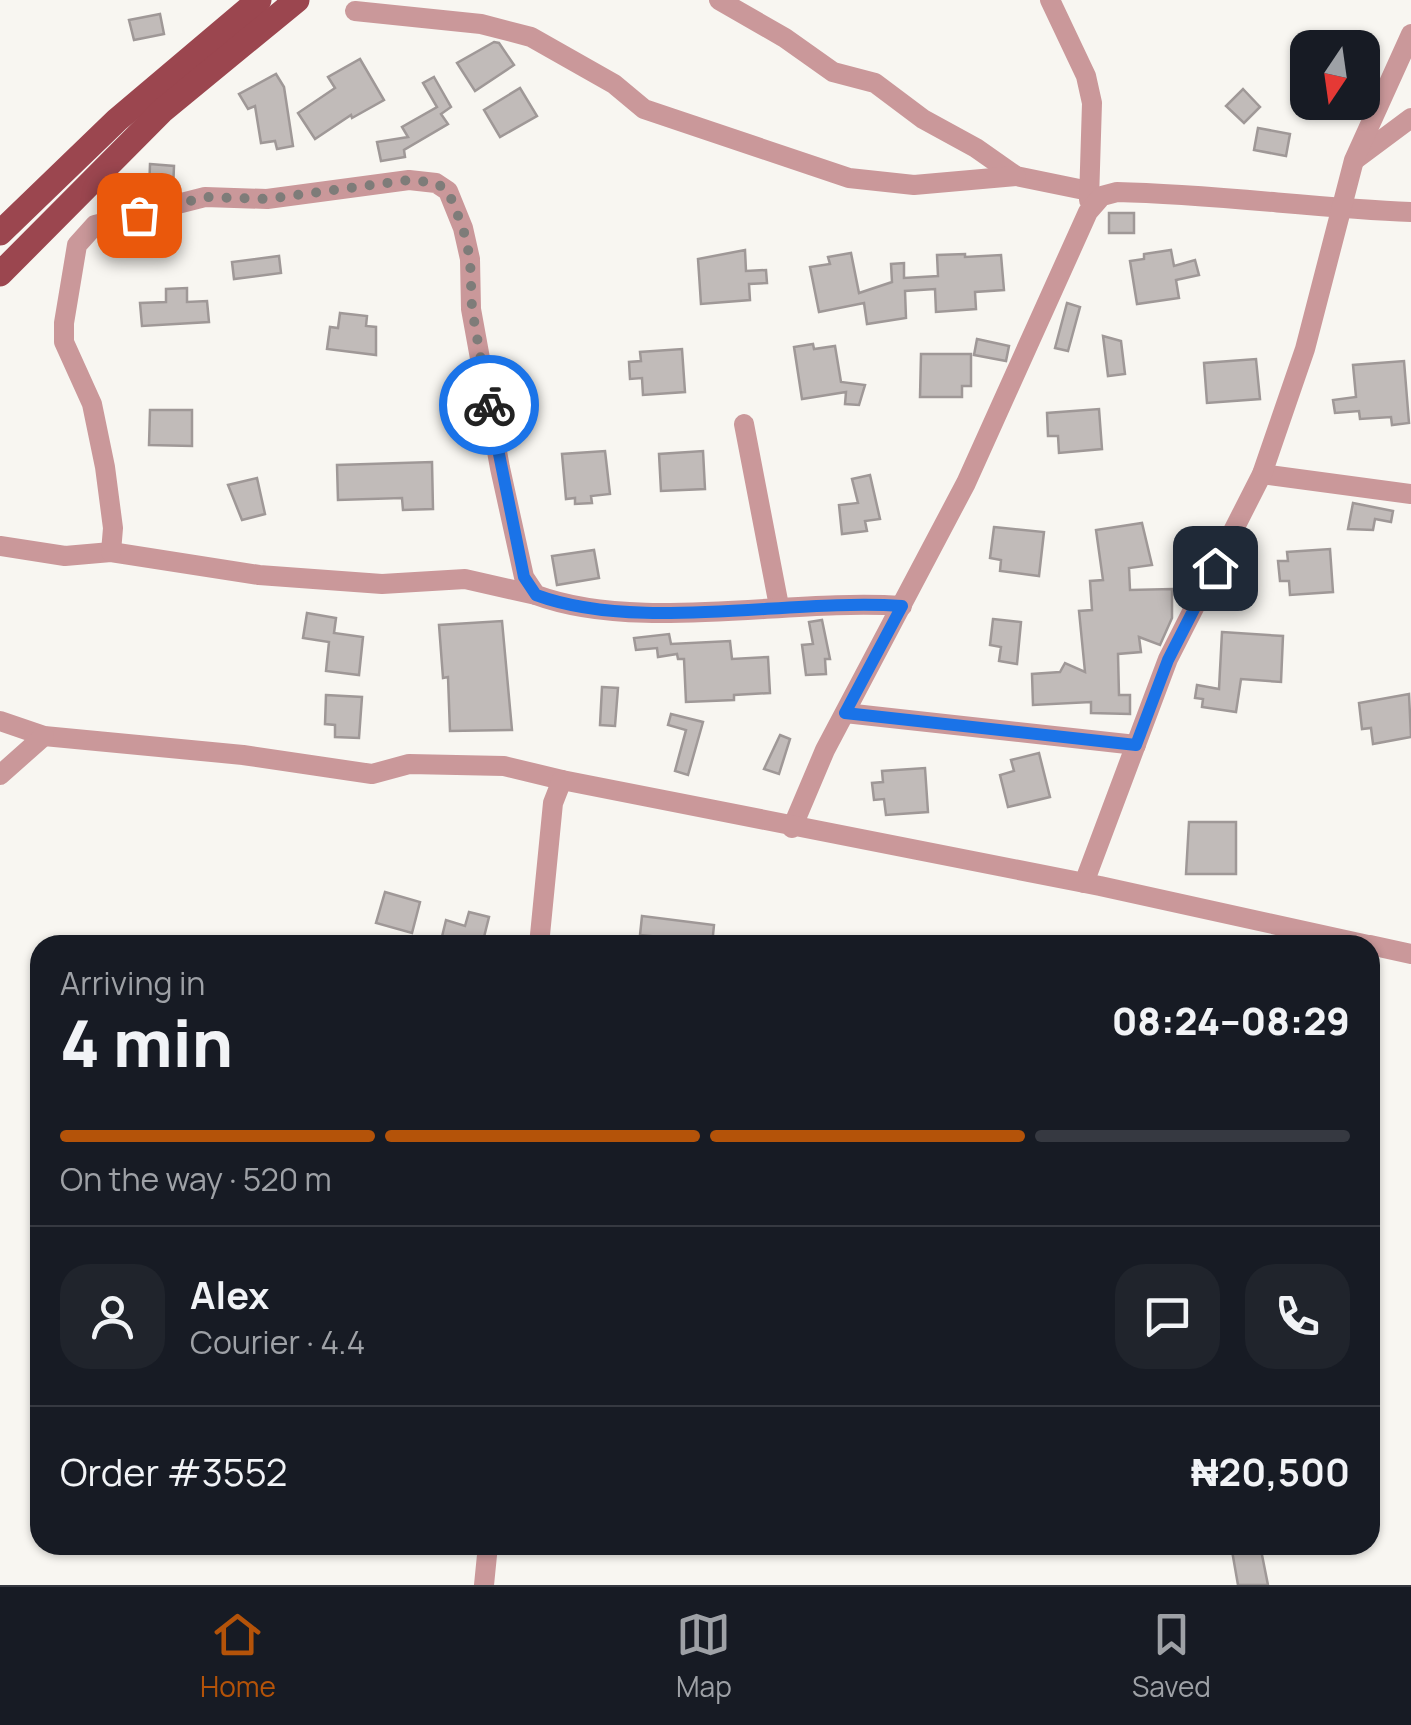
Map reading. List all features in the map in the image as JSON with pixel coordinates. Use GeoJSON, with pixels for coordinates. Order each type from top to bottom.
{"type":"FeatureCollection","features":[{"type":"Feature","properties":{"kind":"main road"},"geometry":{"type":"LineString","coordinates":[[0,234],[117,120],[259,0]]}},
{"type":"Feature","properties":{"kind":"main road"},"geometry":{"type":"LineString","coordinates":[[0,274],[163,110],[297,0]]}},
{"type":"Feature","properties":{"kind":"street"},"geometry":{"type":"LineString","coordinates":[[720,0],[785,38],[832,72],[874,82],[923,119],[1016,176],[1089,202],[1117,192],[1212,194],[1341,209],[1411,212]]}},
{"type":"Feature","properties":{"kind":"street"},"geometry":{"type":"LineString","coordinates":[[792,828],[845,713],[966,483],[1089,202],[1092,102],[1086,76],[1050,0]]}},
{"type":"Feature","properties":{"kind":"street"},"geometry":{"type":"LineString","coordinates":[[355,11],[480,24],[531,37],[601,76],[644,109],[849,178],[914,185],[1016,176]]}},
{"type":"Feature","properties":{"kind":"street"},"geometry":{"type":"LineString","coordinates":[[1084,883],[1168,660],[1262,474],[1305,349],[1354,160],[1411,34]]}},
{"type":"Feature","properties":{"kind":"street"},"geometry":{"type":"LineString","coordinates":[[1354,160],[1411,118]]}},
{"type":"Feature","properties":{"kind":"street"},"geometry":{"type":"LineString","coordinates":[[111,552],[113,528],[92,404],[64,342],[77,245],[95,225],[205,197],[267,199],[409,180],[436,183],[448,191],[463,228],[470,258],[472,309],[500,468],[524,577],[536,595]]}},
{"type":"Feature","properties":{"kind":"street"},"geometry":{"type":"LineString","coordinates":[[744,424],[779,606]]}},
{"type":"Feature","properties":{"kind":"street"},"geometry":{"type":"LineString","coordinates":[[1262,474],[1411,494]]}},
{"type":"Feature","properties":{"kind":"street"},"geometry":{"type":"LineString","coordinates":[[0,546],[64,556],[111,552],[259,576],[382,584],[465,579],[505,585],[583,610],[665,612],[779,606],[902,606]]}},
{"type":"Feature","properties":{"kind":"street"},"geometry":{"type":"LineString","coordinates":[[845,713],[1136,745]]}},
{"type":"Feature","properties":{"kind":"street"},"geometry":{"type":"LineString","coordinates":[[0,721],[44,736],[243,755],[372,774],[408,764],[504,766],[1323,935]]}},
{"type":"Feature","properties":{"kind":"street"},"geometry":{"type":"LineString","coordinates":[[0,774],[44,736]]}},
{"type":"Feature","properties":{"kind":"street"},"geometry":{"type":"LineString","coordinates":[[540,935],[553,802],[562,780]]}},
{"type":"Feature","properties":{"kind":"street"},"geometry":{"type":"LineString","coordinates":[[1380,947],[1411,954]]}},
{"type":"Feature","properties":{"kind":"street"},"geometry":{"type":"LineString","coordinates":[[484,1585],[487,1555]]}},
{"type":"Feature","properties":{"kind":"building"},"geometry":{"type":"Polygon","coordinates":[[[160,14],[164,34],[134,40],[129,20],[160,14]]]}},
{"type":"Feature","properties":{"kind":"building"},"geometry":{"type":"Polygon","coordinates":[[[494,42],[499,43],[514,65],[475,91],[457,63],[494,42]]]}},
{"type":"Feature","properties":{"kind":"building"},"geometry":{"type":"Polygon","coordinates":[[[360,59],[384,100],[352,118],[351,115],[315,139],[298,113],[335,88],[328,77],[360,59]]]}},
{"type":"Feature","properties":{"kind":"building"},"geometry":{"type":"Polygon","coordinates":[[[276,74],[284,87],[293,146],[277,149],[275,141],[261,143],[255,106],[248,109],[239,94],[276,74]]]}},
{"type":"Feature","properties":{"kind":"building"},"geometry":{"type":"Polygon","coordinates":[[[434,77],[451,107],[441,114],[448,124],[404,150],[405,157],[381,161],[377,142],[408,137],[402,127],[437,107],[423,83],[434,77]]]}},
{"type":"Feature","properties":{"kind":"building"},"geometry":{"type":"Polygon","coordinates":[[[520,88],[537,116],[500,137],[484,110],[520,88]]]}},
{"type":"Feature","properties":{"kind":"building"},"geometry":{"type":"Polygon","coordinates":[[[1243,89],[1260,107],[1244,123],[1226,106],[1243,89]]]}},
{"type":"Feature","properties":{"kind":"building"},"geometry":{"type":"Polygon","coordinates":[[[1258,128],[1290,134],[1286,156],[1254,150],[1258,128]]]}},
{"type":"Feature","properties":{"kind":"building"},"geometry":{"type":"Polygon","coordinates":[[[150,164],[174,166],[173,191],[149,193],[150,164]]]}},
{"type":"Feature","properties":{"kind":"building"},"geometry":{"type":"Polygon","coordinates":[[[1109,213],[1134,213],[1134,233],[1109,233],[1109,213]]]}},
{"type":"Feature","properties":{"kind":"building"},"geometry":{"type":"Polygon","coordinates":[[[745,250],[746,271],[766,270],[767,283],[749,284],[750,300],[701,304],[698,259],[745,250]]]}},
{"type":"Feature","properties":{"kind":"building"},"geometry":{"type":"Polygon","coordinates":[[[1171,250],[1174,266],[1195,260],[1199,275],[1176,280],[1179,298],[1137,304],[1130,261],[1144,259],[1144,254],[1171,250]]]}},
{"type":"Feature","properties":{"kind":"building"},"geometry":{"type":"Polygon","coordinates":[[[851,253],[859,293],[892,282],[891,264],[904,263],[904,278],[938,276],[937,255],[965,254],[1001,255],[1004,290],[975,292],[976,309],[936,312],[935,289],[905,291],[906,318],[867,324],[864,303],[819,312],[810,267],[830,264],[828,257],[851,253]]]}},
{"type":"Feature","properties":{"kind":"building"},"geometry":{"type":"Polygon","coordinates":[[[279,256],[281,273],[234,279],[232,262],[279,256]]]}},
{"type":"Feature","properties":{"kind":"building"},"geometry":{"type":"Polygon","coordinates":[[[187,288],[187,302],[207,301],[209,322],[142,326],[140,303],[166,302],[166,289],[187,288]]]}},
{"type":"Feature","properties":{"kind":"building"},"geometry":{"type":"Polygon","coordinates":[[[1067,303],[1080,307],[1068,351],[1055,348],[1067,303]]]}},
{"type":"Feature","properties":{"kind":"building"},"geometry":{"type":"Polygon","coordinates":[[[340,313],[367,316],[366,326],[376,327],[376,355],[327,349],[330,327],[338,328],[340,313]]]}},
{"type":"Feature","properties":{"kind":"building"},"geometry":{"type":"Polygon","coordinates":[[[1103,336],[1121,341],[1125,374],[1108,376],[1103,336]]]}},
{"type":"Feature","properties":{"kind":"building"},"geometry":{"type":"Polygon","coordinates":[[[977,339],[1009,346],[1006,361],[974,355],[977,339]]]}},
{"type":"Feature","properties":{"kind":"building"},"geometry":{"type":"Polygon","coordinates":[[[813,344],[814,349],[835,346],[841,382],[865,385],[859,405],[845,404],[846,392],[802,399],[794,347],[813,344]]]}},
{"type":"Feature","properties":{"kind":"building"},"geometry":{"type":"Polygon","coordinates":[[[682,349],[685,392],[643,395],[642,378],[630,379],[629,362],[641,361],[640,352],[682,349]]]}},
{"type":"Feature","properties":{"kind":"building"},"geometry":{"type":"Polygon","coordinates":[[[921,354],[971,354],[971,386],[962,386],[962,397],[920,397],[921,354]]]}},
{"type":"Feature","properties":{"kind":"building"},"geometry":{"type":"Polygon","coordinates":[[[1256,359],[1260,399],[1207,403],[1204,363],[1256,359]]]}},
{"type":"Feature","properties":{"kind":"building"},"geometry":{"type":"Polygon","coordinates":[[[1404,361],[1409,423],[1392,425],[1391,417],[1360,419],[1359,411],[1335,413],[1333,400],[1356,397],[1353,365],[1404,361]]]}},
{"type":"Feature","properties":{"kind":"building"},"geometry":{"type":"Polygon","coordinates":[[[1099,409],[1102,449],[1059,453],[1058,436],[1048,436],[1047,413],[1099,409]]]}},
{"type":"Feature","properties":{"kind":"building"},"geometry":{"type":"Polygon","coordinates":[[[150,410],[192,410],[192,446],[149,445],[150,410]]]}},
{"type":"Feature","properties":{"kind":"building"},"geometry":{"type":"Polygon","coordinates":[[[605,451],[610,494],[591,496],[592,503],[575,504],[575,498],[566,499],[562,454],[605,451]]]}},
{"type":"Feature","properties":{"kind":"building"},"geometry":{"type":"Polygon","coordinates":[[[703,451],[705,489],[661,491],[659,454],[703,451]]]}},
{"type":"Feature","properties":{"kind":"building"},"geometry":{"type":"Polygon","coordinates":[[[432,462],[433,509],[403,510],[402,498],[338,500],[337,465],[432,462]]]}},
{"type":"Feature","properties":{"kind":"building"},"geometry":{"type":"Polygon","coordinates":[[[870,475],[880,519],[865,521],[867,531],[842,534],[839,505],[858,503],[852,479],[870,475]]]}},
{"type":"Feature","properties":{"kind":"building"},"geometry":{"type":"Polygon","coordinates":[[[257,478],[265,514],[242,520],[228,485],[257,478]]]}},
{"type":"Feature","properties":{"kind":"building"},"geometry":{"type":"Polygon","coordinates":[[[1353,503],[1393,511],[1391,522],[1375,519],[1373,530],[1348,529],[1353,503]]]}},
{"type":"Feature","properties":{"kind":"building"},"geometry":{"type":"Polygon","coordinates":[[[1142,523],[1152,565],[1129,568],[1130,590],[1172,589],[1172,618],[1160,645],[1139,637],[1141,652],[1118,654],[1119,695],[1130,695],[1130,714],[1091,713],[1091,702],[1033,705],[1032,674],[1060,672],[1065,663],[1085,672],[1079,611],[1092,610],[1090,581],[1103,580],[1096,530],[1142,523]]]}},
{"type":"Feature","properties":{"kind":"building"},"geometry":{"type":"Polygon","coordinates":[[[994,527],[1044,532],[1039,576],[1000,571],[1001,560],[990,558],[994,527]]]}},
{"type":"Feature","properties":{"kind":"building"},"geometry":{"type":"Polygon","coordinates":[[[1330,549],[1333,592],[1290,595],[1289,581],[1280,581],[1278,561],[1288,561],[1287,552],[1330,549]]]}},
{"type":"Feature","properties":{"kind":"building"},"geometry":{"type":"Polygon","coordinates":[[[594,550],[599,578],[557,585],[552,556],[594,550]]]}},
{"type":"Feature","properties":{"kind":"building"},"geometry":{"type":"Polygon","coordinates":[[[307,613],[336,618],[334,633],[363,637],[359,675],[326,671],[329,642],[303,638],[307,613]]]}},
{"type":"Feature","properties":{"kind":"building"},"geometry":{"type":"Polygon","coordinates":[[[993,619],[1021,622],[1017,664],[999,661],[1001,647],[990,645],[993,619]]]}},
{"type":"Feature","properties":{"kind":"building"},"geometry":{"type":"Polygon","coordinates":[[[822,620],[830,659],[825,659],[826,674],[806,675],[802,645],[813,644],[809,622],[822,620]]]}},
{"type":"Feature","properties":{"kind":"building"},"geometry":{"type":"Polygon","coordinates":[[[502,621],[512,730],[450,731],[448,677],[443,678],[439,625],[502,621]]]}},
{"type":"Feature","properties":{"kind":"building"},"geometry":{"type":"Polygon","coordinates":[[[1222,632],[1283,636],[1281,682],[1241,679],[1236,712],[1202,707],[1203,699],[1195,698],[1197,685],[1219,689],[1222,632]]]}},
{"type":"Feature","properties":{"kind":"building"},"geometry":{"type":"Polygon","coordinates":[[[669,634],[671,644],[730,641],[732,659],[768,657],[770,693],[734,695],[734,700],[686,702],[684,659],[678,659],[677,654],[658,657],[657,648],[636,650],[634,638],[669,634]]]}},
{"type":"Feature","properties":{"kind":"building"},"geometry":{"type":"Polygon","coordinates":[[[602,687],[618,688],[615,726],[600,725],[602,687]]]}},
{"type":"Feature","properties":{"kind":"building"},"geometry":{"type":"Polygon","coordinates":[[[1409,694],[1411,737],[1373,744],[1371,728],[1362,729],[1359,703],[1409,694]]]}},
{"type":"Feature","properties":{"kind":"building"},"geometry":{"type":"Polygon","coordinates":[[[326,695],[362,697],[359,738],[335,737],[335,725],[325,724],[326,695]]]}},
{"type":"Feature","properties":{"kind":"building"},"geometry":{"type":"Polygon","coordinates":[[[671,714],[703,722],[688,775],[675,771],[686,730],[668,725],[671,714]]]}},
{"type":"Feature","properties":{"kind":"building"},"geometry":{"type":"Polygon","coordinates":[[[780,735],[790,739],[779,774],[764,769],[780,735]]]}},
{"type":"Feature","properties":{"kind":"building"},"geometry":{"type":"Polygon","coordinates":[[[1039,753],[1050,797],[1008,807],[1000,775],[1014,771],[1011,760],[1039,753]]]}},
{"type":"Feature","properties":{"kind":"building"},"geometry":{"type":"Polygon","coordinates":[[[925,768],[928,812],[886,815],[884,799],[874,800],[872,783],[883,782],[882,771],[925,768]]]}},
{"type":"Feature","properties":{"kind":"building"},"geometry":{"type":"Polygon","coordinates":[[[1189,822],[1236,822],[1236,874],[1186,874],[1189,822]]]}},
{"type":"Feature","properties":{"kind":"building"},"geometry":{"type":"Polygon","coordinates":[[[385,892],[420,902],[412,933],[376,923],[385,892]]]}},
{"type":"Feature","properties":{"kind":"building"},"geometry":{"type":"Polygon","coordinates":[[[469,912],[489,917],[484,935],[442,935],[446,920],[465,926],[469,912]]]}},
{"type":"Feature","properties":{"kind":"building"},"geometry":{"type":"Polygon","coordinates":[[[642,916],[714,925],[713,935],[640,935],[642,916]]]}},
{"type":"Feature","properties":{"kind":"building"},"geometry":{"type":"Polygon","coordinates":[[[1233,1555],[1262,1555],[1268,1585],[1238,1585],[1233,1555]]]}},
{"type":"Feature","properties":{"kind":"way so far"},"geometry":{"type":"LineString","coordinates":[[139,215],[205,197],[267,199],[409,180],[436,183],[448,191],[463,228],[489,405]]}},
{"type":"Feature","properties":{"kind":"route"},"geometry":{"type":"LineString","coordinates":[[489,405],[524,577],[536,595],[583,610],[665,612],[862,603],[902,606],[845,713],[1136,745],[1168,660],[1215,568]]}}]}
